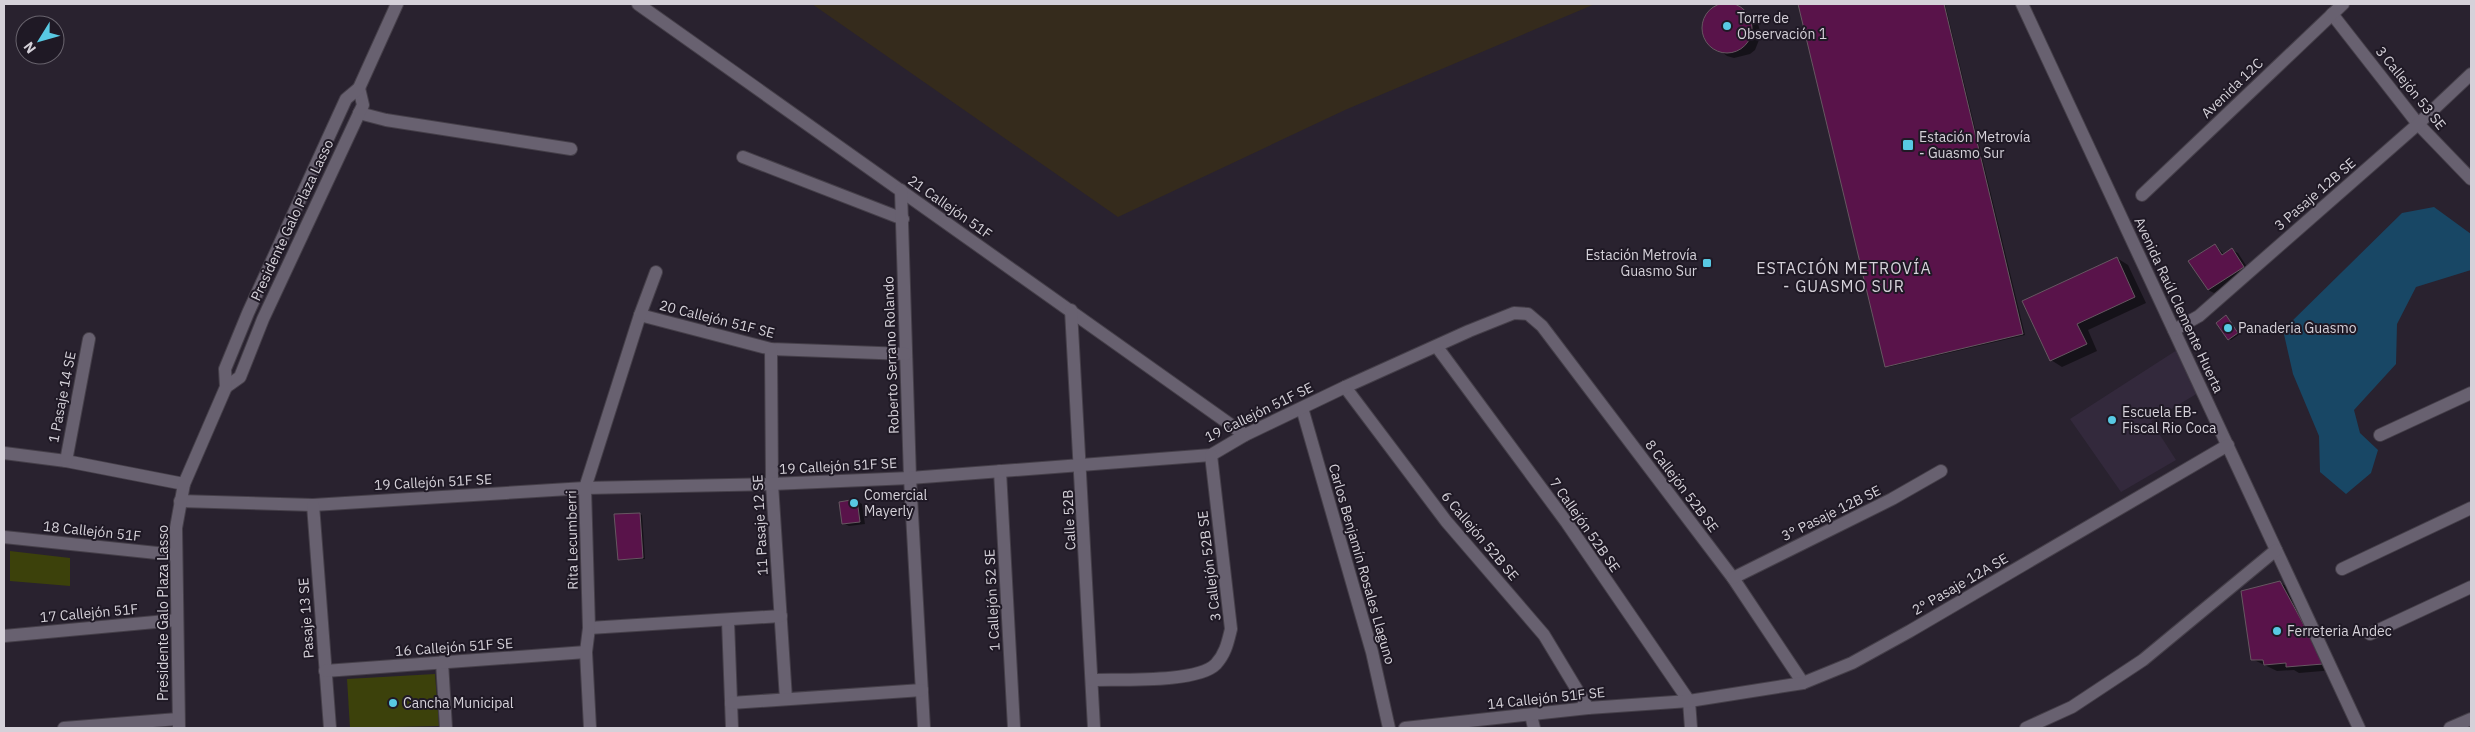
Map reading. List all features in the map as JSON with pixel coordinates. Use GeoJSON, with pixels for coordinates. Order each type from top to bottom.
{"type":"FeatureCollection","features":[{"type":"Feature","properties":{"kind":"street","name":"Presidente Galo Plaza Lasso"},"geometry":{"type":"LineString","coordinates":[[178,723],[176,528],[184,484],[226,387],[226,368],[248,313],[346,99],[359,88],[397,4]]}},
{"type":"Feature","properties":{"kind":"street","name":"21 Callejón 51F"},"geometry":{"type":"LineString","coordinates":[[638,4],[1245,435]]}},
{"type":"Feature","properties":{"kind":"street","name":"Avenida Raúl Clemente Huerta"},"geometry":{"type":"LineString","coordinates":[[2022,4],[2359,728]]}},
{"type":"Feature","properties":{"kind":"street","name":"Avenida 12C"},"geometry":{"type":"LineString","coordinates":[[2142,195],[2343,4]]}},
{"type":"Feature","properties":{"kind":"street","name":"3 Callejón 53 SE"},"geometry":{"type":"LineString","coordinates":[[2332,14],[2418,124],[2471,179]]}},
{"type":"Feature","properties":{"kind":"street","name":"3 Pasaje 12B SE"},"geometry":{"type":"LineString","coordinates":[[2174,330],[2199,316],[2418,124],[2471,74]]}},
{"type":"Feature","properties":{"kind":"street","name":"Presidente Galo Plaza Lasso"},"geometry":{"type":"LineString","coordinates":[[226,387],[240,377],[263,319],[363,105],[359,88]]}},
{"type":"Feature","properties":{"kind":"street"},"geometry":{"type":"LineString","coordinates":[[359,113],[386,120],[571,149]]}},
{"type":"Feature","properties":{"kind":"street"},"geometry":{"type":"LineString","coordinates":[[743,157],[903,219]]}},
{"type":"Feature","properties":{"kind":"street","name":"Roberto Serrano Rolando"},"geometry":{"type":"LineString","coordinates":[[901,190],[910,478],[924,728]]}},
{"type":"Feature","properties":{"kind":"street","name":"Rita Lecumberri"},"geometry":{"type":"LineString","coordinates":[[590,728],[586,652],[589,628],[585,488],[640,315],[656,272]]}},
{"type":"Feature","properties":{"kind":"street","name":"Calle 52B"},"geometry":{"type":"LineString","coordinates":[[1071,310],[1081,464],[1094,728]]}},
{"type":"Feature","properties":{"kind":"street","name":"19 Callejón 51F SE"},"geometry":{"type":"LineString","coordinates":[[180,501],[313,505],[585,488],[772,484],[910,478],[1211,455],[1245,435],[1468,331],[1514,313],[1528,314]]}},
{"type":"Feature","properties":{"kind":"street","name":"8 Callejón 52B SE"},"geometry":{"type":"LineString","coordinates":[[1528,314],[1542,326],[1733,578],[1803,683]]}},
{"type":"Feature","properties":{"kind":"street","name":"20 Callejón 51F SE"},"geometry":{"type":"LineString","coordinates":[[640,315],[771,349],[906,354]]}},
{"type":"Feature","properties":{"kind":"street","name":"1 Pasaje 14 SE"},"geometry":{"type":"LineString","coordinates":[[66,461],[89,339]]}},
{"type":"Feature","properties":{"kind":"street","name":"7 Callejón 52B SE"},"geometry":{"type":"LineString","coordinates":[[1436,347],[1567,524],[1689,701]]}},
{"type":"Feature","properties":{"kind":"street","name":"11 Pasaje 12 SE"},"geometry":{"type":"LineString","coordinates":[[771,349],[772,484],[786,699]]}},
{"type":"Feature","properties":{"kind":"street","name":"6 Callejón 52B SE"},"geometry":{"type":"LineString","coordinates":[[1345,387],[1446,521],[1544,635],[1588,708]]}},
{"type":"Feature","properties":{"kind":"street"},"geometry":{"type":"LineString","coordinates":[[2380,435],[2471,393]]}},
{"type":"Feature","properties":{"kind":"street","name":"Carlos Benjamín Rosales Llaguno"},"geometry":{"type":"LineString","coordinates":[[1302,408],[1372,652],[1389,728]]}},
{"type":"Feature","properties":{"kind":"street","name":"2° Pasaje 12A SE"},"geometry":{"type":"LineString","coordinates":[[1689,701],[1803,683],[1852,662],[1910,631],[2228,445]]}},
{"type":"Feature","properties":{"kind":"street"},"geometry":{"type":"LineString","coordinates":[[4,453],[66,461],[184,484]]}},
{"type":"Feature","properties":{"kind":"street","name":"3 Callejón 52B SE"},"geometry":{"type":"LineString","coordinates":[[1092,680],[1182,677],[1200,674],[1216,664],[1227,647],[1231,628],[1211,455]]}},
{"type":"Feature","properties":{"kind":"street","name":"1 Callejón 52 SE"},"geometry":{"type":"LineString","coordinates":[[1000,471],[1014,728]]}},
{"type":"Feature","properties":{"kind":"street","name":"3° Pasaje 12B SE"},"geometry":{"type":"LineString","coordinates":[[1733,578],[1892,499],[1941,471]]}},
{"type":"Feature","properties":{"kind":"street","name":"Pasaje 13 SE"},"geometry":{"type":"LineString","coordinates":[[313,505],[330,728]]}},
{"type":"Feature","properties":{"kind":"street"},"geometry":{"type":"LineString","coordinates":[[2342,570],[2471,508]]}},
{"type":"Feature","properties":{"kind":"street","name":"18 Callejón 51F"},"geometry":{"type":"LineString","coordinates":[[4,537],[176,555]]}},
{"type":"Feature","properties":{"kind":"street"},"geometry":{"type":"LineString","coordinates":[[2026,728],[2072,708],[2143,660],[2276,550]]}},
{"type":"Feature","properties":{"kind":"street"},"geometry":{"type":"LineString","coordinates":[[2370,634],[2471,587]]}},
{"type":"Feature","properties":{"kind":"street"},"geometry":{"type":"LineString","coordinates":[[589,628],[728,621],[781,616]]}},
{"type":"Feature","properties":{"kind":"street","name":"17 Callejón 51F"},"geometry":{"type":"LineString","coordinates":[[4,636],[177,620]]}},
{"type":"Feature","properties":{"kind":"street"},"geometry":{"type":"LineString","coordinates":[[728,621],[732,728]]}},
{"type":"Feature","properties":{"kind":"street","name":"16 Callejón 51F SE"},"geometry":{"type":"LineString","coordinates":[[325,671],[586,652]]}},
{"type":"Feature","properties":{"kind":"street"},"geometry":{"type":"LineString","coordinates":[[442,662],[446,728]]}},
{"type":"Feature","properties":{"kind":"street"},"geometry":{"type":"LineString","coordinates":[[731,703],[922,690]]}},
{"type":"Feature","properties":{"kind":"street"},"geometry":{"type":"LineString","coordinates":[[1689,701],[1691,728]]}},
{"type":"Feature","properties":{"kind":"street","name":"14 Callejón 51F SE"},"geometry":{"type":"LineString","coordinates":[[1406,728],[1588,708],[1689,701]]}},
{"type":"Feature","properties":{"kind":"street"},"geometry":{"type":"LineString","coordinates":[[1530,714],[1534,728]]}},
{"type":"Feature","properties":{"kind":"street"},"geometry":{"type":"LineString","coordinates":[[2450,728],[2471,718]]}},
{"type":"Feature","properties":{"kind":"street"},"geometry":{"type":"LineString","coordinates":[[64,728],[178,723]]}},
{"type":"Feature","properties":{"kind":"shaded area"},"geometry":{"type":"Polygon","coordinates":[[[812,4],[1595,4],[1345,110],[1118,217],[812,4]]]}},
{"type":"Feature","properties":{"kind":"shaded area","name":"Escuela EB- Fiscal Rio Coca"},"geometry":{"type":"Polygon","coordinates":[[[2177,350],[2198,393],[2151,421],[2176,460],[2121,492],[2070,419],[2177,350]]]}},
{"type":"Feature","properties":{"kind":"green space"},"geometry":{"type":"Polygon","coordinates":[[[10,551],[70,558],[70,586],[10,581],[10,551]]]}},
{"type":"Feature","properties":{"kind":"green space","name":"Cancha Municipal"},"geometry":{"type":"Polygon","coordinates":[[[435,674],[439,726],[350,728],[347,679],[435,674]]]}},
{"type":"Feature","properties":{"kind":"water"},"geometry":{"type":"Polygon","coordinates":[[[2434,207],[2471,234],[2471,270],[2416,287],[2397,324],[2396,364],[2354,410],[2360,433],[2378,450],[2371,473],[2346,494],[2320,472],[2319,436],[2293,374],[2283,330],[2402,213],[2434,207]]]}},
{"type":"Feature","properties":{"kind":"building","name":"Torre de Observación 1"},"geometry":{"type":"Polygon","coordinates":[[[1732,3],[1745,10],[1751,18],[1751,38],[1745,46],[1737,52],[1722,53],[1709,46],[1703,38],[1702,23],[1709,10],[1717,4],[1732,3]]]}},
{"type":"Feature","properties":{"kind":"building"},"geometry":{"type":"Polygon","coordinates":[[[1798,4],[1944,4],[2023,334],[1885,367],[1798,4]]]}},
{"type":"Feature","properties":{"kind":"building"},"geometry":{"type":"Polygon","coordinates":[[[2215,244],[2222,255],[2232,248],[2244,267],[2208,290],[2188,261],[2215,244]]]}},
{"type":"Feature","properties":{"kind":"building"},"geometry":{"type":"Polygon","coordinates":[[[2117,257],[2135,297],[2077,324],[2087,344],[2050,361],[2022,301],[2117,257]]]}},
{"type":"Feature","properties":{"kind":"building","name":"Panaderia Guasmo"},"geometry":{"type":"Polygon","coordinates":[[[2226,315],[2238,333],[2228,340],[2216,323],[2226,315]]]}},
{"type":"Feature","properties":{"kind":"building"},"geometry":{"type":"Polygon","coordinates":[[[857,499],[860,522],[842,524],[839,502],[857,499]]]}},
{"type":"Feature","properties":{"kind":"building"},"geometry":{"type":"Polygon","coordinates":[[[640,513],[643,558],[618,560],[614,514],[640,513]]]}},
{"type":"Feature","properties":{"kind":"building"},"geometry":{"type":"Polygon","coordinates":[[[2280,581],[2317,649],[2323,664],[2286,667],[2286,663],[2264,665],[2263,660],[2251,660],[2241,591],[2280,581]]]}},
{"type":"Feature","properties":{"kind":"place","name":"Torre de Observación 1"},"geometry":{"type":"Point","coordinates":[1727,26]}},
{"type":"Feature","properties":{"kind":"place","name":"Estación Metrovía - Guasmo Sur"},"geometry":{"type":"Point","coordinates":[1908,145]}},
{"type":"Feature","properties":{"kind":"place","name":"Estación Metrovía Guasmo Sur"},"geometry":{"type":"Point","coordinates":[1707,263]}},
{"type":"Feature","properties":{"kind":"place","name":"Panaderia Guasmo"},"geometry":{"type":"Point","coordinates":[2228,328]}},
{"type":"Feature","properties":{"kind":"place","name":"Escuela EB- Fiscal Rio Coca"},"geometry":{"type":"Point","coordinates":[2112,420]}},
{"type":"Feature","properties":{"kind":"place","name":"Comercial Mayerly"},"geometry":{"type":"Point","coordinates":[854,503]}},
{"type":"Feature","properties":{"kind":"place","name":"Ferreteria Andec"},"geometry":{"type":"Point","coordinates":[2277,631]}},
{"type":"Feature","properties":{"kind":"place","name":"Cancha Municipal"},"geometry":{"type":"Point","coordinates":[393,703]}},
{"type":"Feature","properties":{"kind":"district","name":"ESTACIÓN METROVÍA - GUASMO SUR"},"geometry":{"type":"Point","coordinates":[1844,277]}}]}
